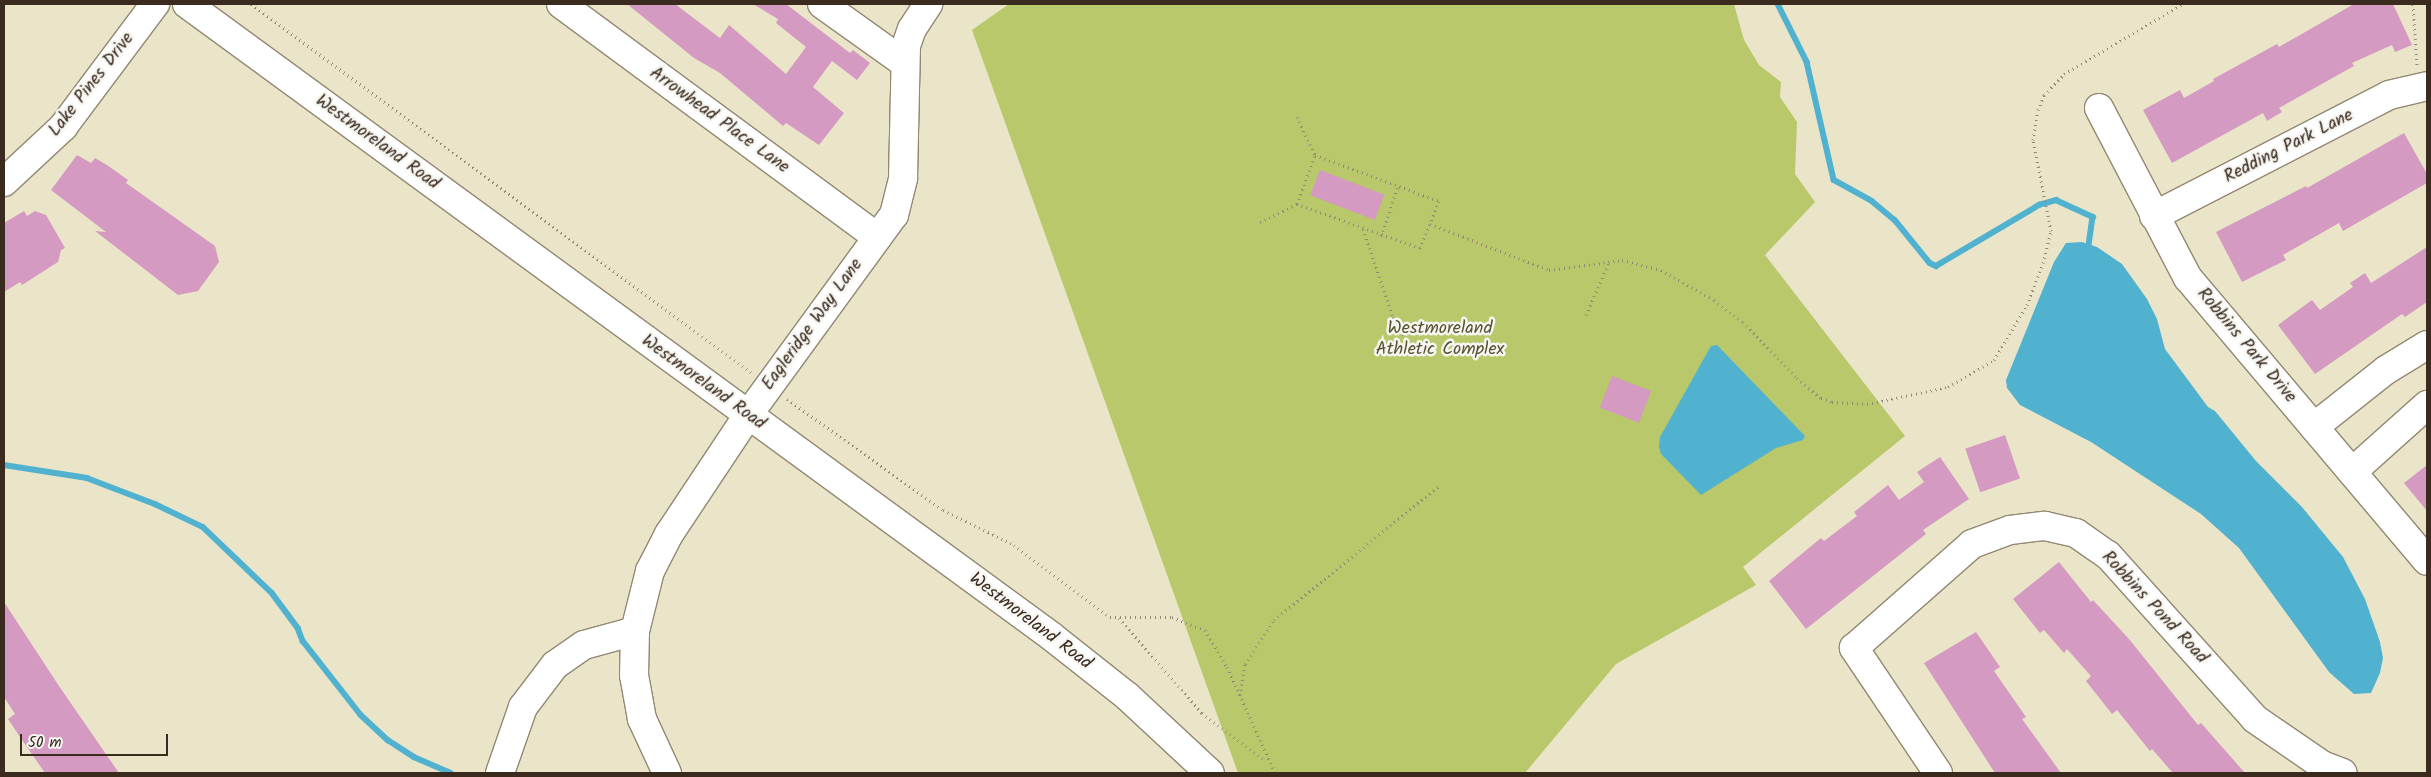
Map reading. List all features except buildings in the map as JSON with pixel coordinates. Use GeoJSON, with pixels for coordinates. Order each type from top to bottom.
{"type":"FeatureCollection","features":[{"type":"Feature","properties":{"kind":"street","name":"Lake Pines Drive"},"geometry":{"type":"LineString","coordinates":[[4,182],[63,127],[155,4]]}},
{"type":"Feature","properties":{"kind":"street","name":"Westmoreland Road"},"geometry":{"type":"LineString","coordinates":[[187,4],[1051,636],[1127,696],[1210,773]]}},
{"type":"Feature","properties":{"kind":"street","name":"Arrowhead Place Lane"},"geometry":{"type":"LineString","coordinates":[[561,4],[877,237]]}},
{"type":"Feature","properties":{"kind":"street"},"geometry":{"type":"LineString","coordinates":[[822,4],[903,62]]}},
{"type":"Feature","properties":{"kind":"street","name":"Eagleridge Way Lane"},"geometry":{"type":"LineString","coordinates":[[667,773],[650,740],[637,697],[634,631],[643,590],[658,552],[748,415],[894,215],[900,197],[903,62],[912,29],[928,4]]}},
{"type":"Feature","properties":{"kind":"street","name":"Redding Park Lane"},"geometry":{"type":"LineString","coordinates":[[2154,216],[2389,95],[2423,86]]}},
{"type":"Feature","properties":{"kind":"street","name":"Robbins Park Drive"},"geometry":{"type":"LineString","coordinates":[[2099,108],[2188,278],[2427,561]]}},
{"type":"Feature","properties":{"kind":"street"},"geometry":{"type":"LineString","coordinates":[[2314,427],[2386,370],[2427,345]]}},
{"type":"Feature","properties":{"kind":"street"},"geometry":{"type":"LineString","coordinates":[[2352,472],[2427,405]]}},
{"type":"Feature","properties":{"kind":"street","name":"Robbins Pond Road"},"geometry":{"type":"LineString","coordinates":[[1938,773],[1854,648],[1972,544],[2010,530],[2045,526],[2076,533],[2108,555],[2255,718],[2328,770]]}},
{"type":"Feature","properties":{"kind":"street"},"geometry":{"type":"LineString","coordinates":[[500,773],[523,707],[555,665],[573,651],[600,638],[634,631]]}},
{"type":"Feature","properties":{"kind":"path"},"geometry":{"type":"LineString","coordinates":[[1430,224],[1549,270],[1609,261],[1646,264],[1677,279],[1743,322],[1797,378],[1820,398],[1832,402],[1867,404],[1948,387],[1994,360],[2037,283],[2049,243],[2049,219],[2034,154],[2034,126],[2038,110],[2052,85],[2064,74],[2183,4]]}},
{"type":"Feature","properties":{"kind":"path"},"geometry":{"type":"LineString","coordinates":[[2413,4],[2423,86]]}},
{"type":"Feature","properties":{"kind":"path"},"geometry":{"type":"LineString","coordinates":[[1297,117],[1316,155],[1439,202],[1418,249],[1298,204]]}},
{"type":"Feature","properties":{"kind":"path"},"geometry":{"type":"LineString","coordinates":[[1260,222],[1298,204],[1316,155]]}},
{"type":"Feature","properties":{"kind":"path"},"geometry":{"type":"LineString","coordinates":[[1381,236],[1398,186]]}},
{"type":"Feature","properties":{"kind":"path"},"geometry":{"type":"LineString","coordinates":[[1363,229],[1393,317],[1404,337]]}},
{"type":"Feature","properties":{"kind":"path"},"geometry":{"type":"LineString","coordinates":[[1586,315],[1609,261]]}},
{"type":"Feature","properties":{"kind":"path"},"geometry":{"type":"LineString","coordinates":[[1240,695],[1245,664],[1274,620],[1440,485]]}},
{"type":"Feature","properties":{"kind":"path"},"geometry":{"type":"LineString","coordinates":[[1119,618],[1202,713],[1268,762]]}},
{"type":"Feature","properties":{"kind":"green space","name":"Westmoreland Athletic Complex"},"geometry":{"type":"Polygon","coordinates":[[[1009,4],[1734,4],[1744,40],[1759,65],[1781,82],[1780,97],[1797,122],[1795,174],[1815,202],[1765,255],[1905,436],[1743,567],[1756,585],[1616,664],[1525,773],[1238,773],[972,30],[1009,4]]]}},
{"type":"Feature","properties":{"kind":"water"},"geometry":{"type":"Polygon","coordinates":[[[2082,242],[2097,247],[2122,264],[2147,299],[2157,319],[2165,349],[2208,407],[2215,411],[2256,461],[2302,507],[2343,557],[2365,599],[2380,642],[2383,658],[2380,673],[2371,693],[2354,694],[2329,672],[2239,548],[2201,514],[2091,442],[2020,405],[2007,388],[2006,380],[2054,262],[2066,243],[2082,242]]]}},
{"type":"Feature","properties":{"kind":"water"},"geometry":{"type":"Polygon","coordinates":[[[1717,345],[1805,436],[1803,440],[1776,448],[1701,495],[1661,454],[1659,446],[1660,437],[1711,346],[1717,345]]]}},
{"type":"Feature","properties":{"kind":"waterway"},"geometry":{"type":"LineString","coordinates":[[1778,4],[1807,62],[1834,180],[1872,201],[1895,220],[1930,263],[1936,266],[2039,205],[2056,200],[2093,217],[2088,253]]}},
{"type":"Feature","properties":{"kind":"waterway"},"geometry":{"type":"LineString","coordinates":[[4,465],[87,478],[155,504],[203,527],[272,593],[298,628],[303,641],[361,715],[388,740],[414,757],[451,773]]}}]}
